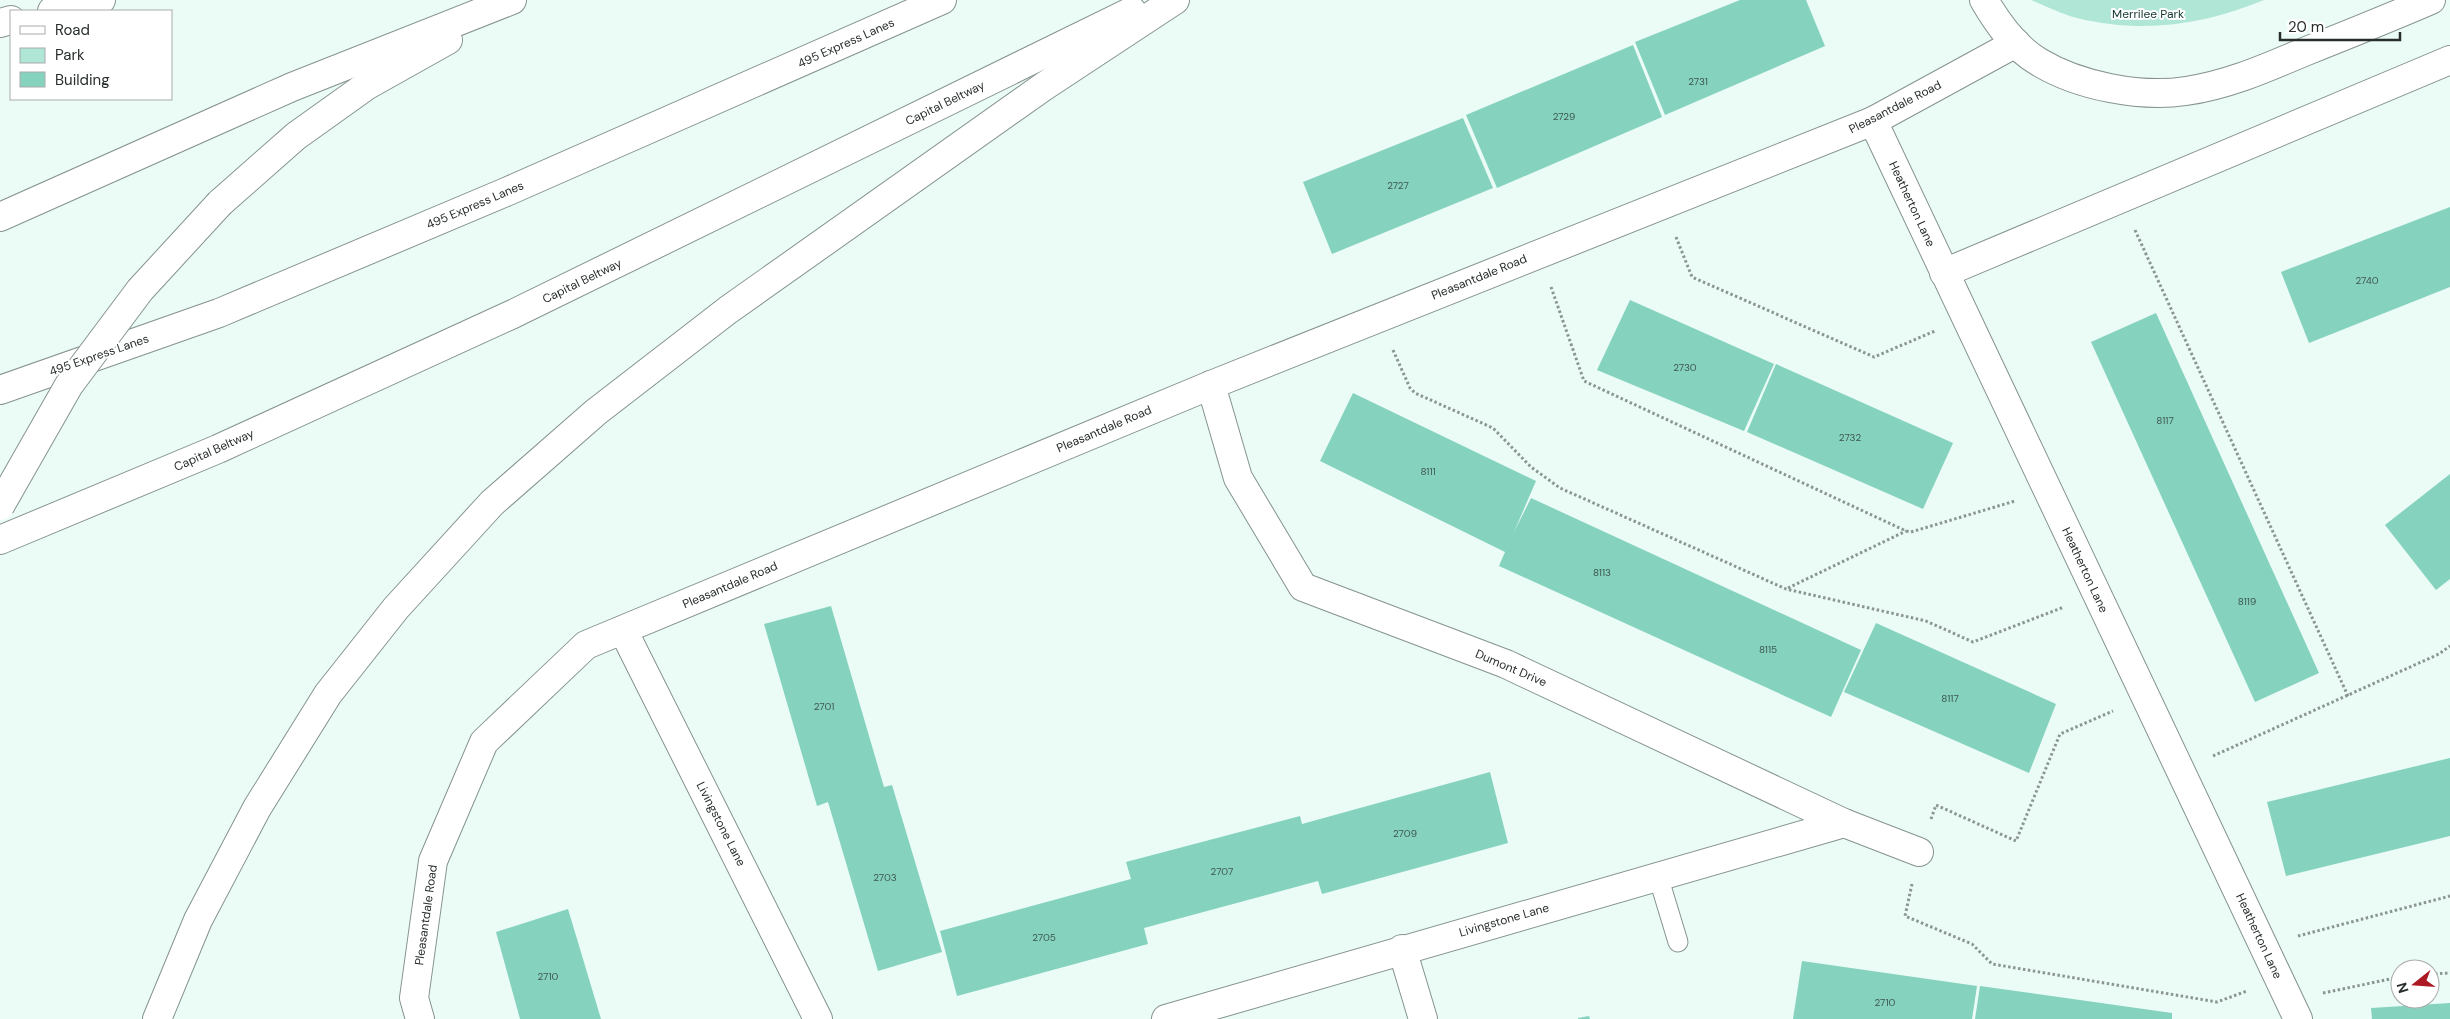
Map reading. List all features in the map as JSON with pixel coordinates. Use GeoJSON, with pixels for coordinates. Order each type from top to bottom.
{"type":"FeatureCollection","features":[{"type":"Feature","properties":{"kind":"main road"},"geometry":{"type":"LineString","coordinates":[[56,10],[101,0]]}},
{"type":"Feature","properties":{"kind":"main road"},"geometry":{"type":"LineString","coordinates":[[0,217],[292,87],[512,0]]}},
{"type":"Feature","properties":{"kind":"main road"},"geometry":{"type":"LineString","coordinates":[[0,506],[69,385],[140,290],[220,203],[296,136],[366,86],[428,50],[530,0]]}},
{"type":"Feature","properties":{"kind":"main road","name":"495 Express Lanes"},"geometry":{"type":"LineString","coordinates":[[0,390],[219,313],[506,192],[942,0]]}},
{"type":"Feature","properties":{"kind":"main road","name":"Capital Beltway"},"geometry":{"type":"LineString","coordinates":[[0,540],[218,449],[513,314],[1154,0]]}},
{"type":"Feature","properties":{"kind":"main road"},"geometry":{"type":"LineString","coordinates":[[157,1019],[198,920],[257,808],[328,694],[396,608],[492,503],[596,412],[728,310],[1043,87],[1175,0]]}},
{"type":"Feature","properties":{"kind":"main road"},"geometry":{"type":"LineString","coordinates":[[1984,0],[1995,18],[2016,43],[2039,62],[2086,83],[2132,92],[2185,92],[2236,80],[2431,0]]}},
{"type":"Feature","properties":{"kind":"main road","name":"Pleasantdale Road"},"geometry":{"type":"LineString","coordinates":[[420,1019],[414,998],[433,861],[484,742],[586,645],[1210,384],[1872,121],[2016,43]]}},
{"type":"Feature","properties":{"kind":"main road"},"geometry":{"type":"LineString","coordinates":[[1944,273],[2450,60]]}},
{"type":"Feature","properties":{"kind":"main road","name":"Heatherton Lane"},"geometry":{"type":"LineString","coordinates":[[1872,121],[2289,999]]}},
{"type":"Feature","properties":{"kind":"main road","name":"Dumont Drive"},"geometry":{"type":"LineString","coordinates":[[1210,384],[1238,478],[1303,587],[1506,664],[1844,823],[1919,852]]}},
{"type":"Feature","properties":{"kind":"main road","name":"Livingstone Lane"},"geometry":{"type":"LineString","coordinates":[[623,630],[818,1019]]}},
{"type":"Feature","properties":{"kind":"main road","name":"Livingstone Lane"},"geometry":{"type":"LineString","coordinates":[[1166,1019],[1402,949],[1844,823]]}},
{"type":"Feature","properties":{"kind":"main road"},"geometry":{"type":"LineString","coordinates":[[1402,949],[1423,1019]]}},
{"type":"Feature","properties":{"kind":"lane"},"geometry":{"type":"LineString","coordinates":[[1658,876],[1678,942]]}},
{"type":"Feature","properties":{"kind":"path"},"geometry":{"type":"LineString","coordinates":[[2121,198],[2348,696]]}},
{"type":"Feature","properties":{"kind":"path"},"geometry":{"type":"LineString","coordinates":[[1663,204],[1692,277],[1874,357],[1966,318]]}},
{"type":"Feature","properties":{"kind":"path"},"geometry":{"type":"LineString","coordinates":[[1539,253],[1584,381],[1911,532],[2048,491]]}},
{"type":"Feature","properties":{"kind":"path"},"geometry":{"type":"LineString","coordinates":[[1380,317],[1402,371],[1410,388],[1415,393],[1493,428],[1531,467],[1560,488],[1786,589],[1926,621],[1973,642],[2097,594]]}},
{"type":"Feature","properties":{"kind":"path"},"geometry":{"type":"LineString","coordinates":[[1786,589],[1906,530]]}},
{"type":"Feature","properties":{"kind":"path"},"geometry":{"type":"LineString","coordinates":[[2181,771],[2439,654],[2450,646]]}},
{"type":"Feature","properties":{"kind":"path"},"geometry":{"type":"LineString","coordinates":[[2146,696],[2060,734],[2016,841],[1936,805],[1919,852],[1905,916],[1972,944],[1992,964],[2217,1002],[2289,999],[2390,980]]}},
{"type":"Feature","properties":{"kind":"path"},"geometry":{"type":"LineString","coordinates":[[2264,945],[2450,896]]}},
{"type":"Feature","properties":{"kind":"green space","name":"Merrilee Park"},"geometry":{"type":"Polygon","coordinates":[[[2031,0],[2264,0],[2218,16],[2195,21],[2149,26],[2101,23],[2077,18],[2031,0]]]}},
{"type":"Feature","properties":{"kind":"building"},"geometry":{"type":"Polygon","coordinates":[[[1740,0],[1806,0],[1825,46],[1665,115],[1635,42],[1740,0]]]}},
{"type":"Feature","properties":{"kind":"building"},"geometry":{"type":"Polygon","coordinates":[[[1633,45],[1662,117],[1497,188],[1466,115],[1633,45]]]}},
{"type":"Feature","properties":{"kind":"building"},"geometry":{"type":"Polygon","coordinates":[[[1463,118],[1493,188],[1332,254],[1303,182],[1463,118]]]}},
{"type":"Feature","properties":{"kind":"building"},"geometry":{"type":"Polygon","coordinates":[[[2450,207],[2450,287],[2309,343],[2281,272],[2450,207]]]}},
{"type":"Feature","properties":{"kind":"building"},"geometry":{"type":"Polygon","coordinates":[[[1630,300],[1774,364],[1744,431],[1597,370],[1630,300]]]}},
{"type":"Feature","properties":{"kind":"building"},"geometry":{"type":"Polygon","coordinates":[[[2156,313],[2319,673],[2255,702],[2091,342],[2156,313]]]}},
{"type":"Feature","properties":{"kind":"building"},"geometry":{"type":"Polygon","coordinates":[[[1776,364],[1953,443],[1923,509],[1747,432],[1776,364]]]}},
{"type":"Feature","properties":{"kind":"building"},"geometry":{"type":"Polygon","coordinates":[[[1353,393],[1536,481],[1514,532],[1531,498],[1861,650],[1831,717],[1499,566],[1505,552],[1320,461],[1353,393]]]}},
{"type":"Feature","properties":{"kind":"building"},"geometry":{"type":"Polygon","coordinates":[[[2450,474],[2450,579],[2436,590],[2385,525],[2450,474]]]}},
{"type":"Feature","properties":{"kind":"building"},"geometry":{"type":"Polygon","coordinates":[[[831,606],[884,787],[892,785],[942,952],[878,971],[828,802],[817,806],[764,624],[831,606]]]}},
{"type":"Feature","properties":{"kind":"building"},"geometry":{"type":"Polygon","coordinates":[[[1876,623],[2056,704],[2029,773],[1844,692],[1876,623]]]}},
{"type":"Feature","properties":{"kind":"building"},"geometry":{"type":"Polygon","coordinates":[[[2450,758],[2450,836],[2286,876],[2267,802],[2450,758]]]}},
{"type":"Feature","properties":{"kind":"building"},"geometry":{"type":"Polygon","coordinates":[[[1490,772],[1508,843],[1322,894],[1318,881],[1144,928],[1148,944],[957,996],[940,931],[1131,879],[1126,862],[1300,816],[1302,824],[1490,772]]]}},
{"type":"Feature","properties":{"kind":"building"},"geometry":{"type":"Polygon","coordinates":[[[568,909],[601,1019],[520,1019],[496,932],[568,909]]]}},
{"type":"Feature","properties":{"kind":"building"},"geometry":{"type":"Polygon","coordinates":[[[1802,961],[1977,986],[1972,1019],[1793,1019],[1802,961]]]}},
{"type":"Feature","properties":{"kind":"building"},"geometry":{"type":"Polygon","coordinates":[[[1980,986],[2172,1013],[2172,1019],[1975,1019],[1980,986]]]}},
{"type":"Feature","properties":{"kind":"building"},"geometry":{"type":"Polygon","coordinates":[[[2450,1003],[2450,1019],[2372,1019],[2371,1008],[2440,1009],[2440,1004],[2450,1003]]]}},
{"type":"Feature","properties":{"kind":"building"},"geometry":{"type":"Polygon","coordinates":[[[1589,1016],[1590,1019],[1578,1019],[1578,1018],[1589,1016]]]}}]}
